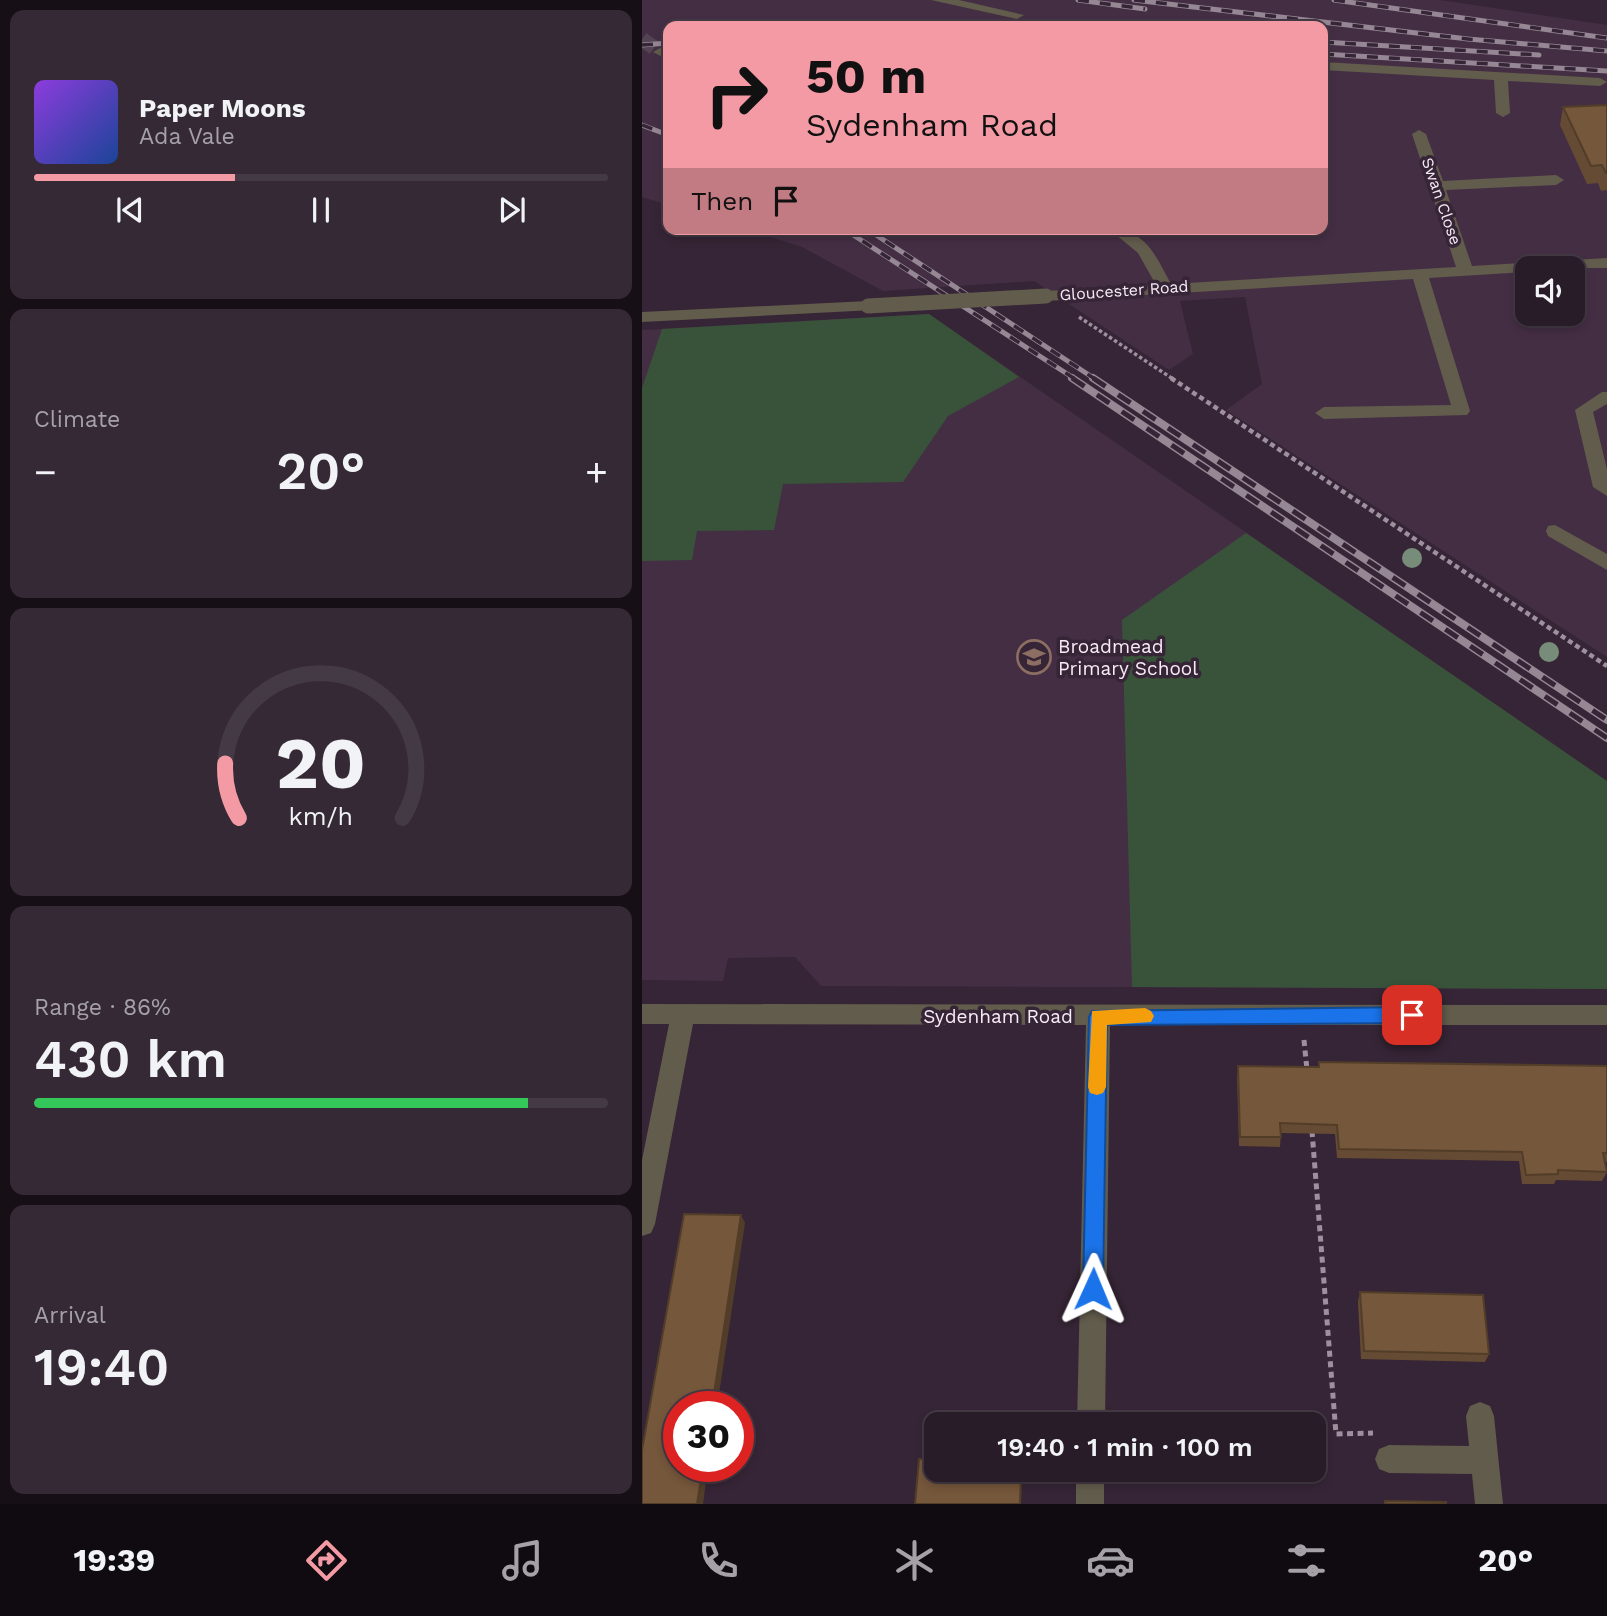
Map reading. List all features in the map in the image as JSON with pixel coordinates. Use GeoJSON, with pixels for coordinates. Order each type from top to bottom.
{"type":"FeatureCollection","features":[{"type":"Feature","properties":{"kind":"street"},"geometry":{"type":"LineString","coordinates":[[938,0],[1017,15]]}},
{"type":"Feature","properties":{"kind":"street"},"geometry":{"type":"LineString","coordinates":[[1328,66],[1600,82]]}},
{"type":"Feature","properties":{"kind":"street"},"geometry":{"type":"LineString","coordinates":[[1501,77],[1503,113]]}},
{"type":"Feature","properties":{"kind":"street","name":"Swan Close"},"geometry":{"type":"LineString","coordinates":[[1419,134],[1465,269]]}},
{"type":"Feature","properties":{"kind":"street"},"geometry":{"type":"LineString","coordinates":[[1436,186],[1556,180]]}},
{"type":"Feature","properties":{"kind":"street"},"geometry":{"type":"LineString","coordinates":[[1125,235],[1144,250],[1165,287]]}},
{"type":"Feature","properties":{"kind":"street","name":"Gloucester Road"},"geometry":{"type":"LineString","coordinates":[[642,317],[1607,263]]}},
{"type":"Feature","properties":{"kind":"street"},"geometry":{"type":"LineString","coordinates":[[1324,413],[1461,411],[1419,272]]}},
{"type":"Feature","properties":{"kind":"street"},"geometry":{"type":"LineString","coordinates":[[1607,398],[1602,398],[1584,410],[1602,487],[1607,490]]}},
{"type":"Feature","properties":{"kind":"street"},"geometry":{"type":"LineString","coordinates":[[1556,531],[1607,563]]}},
{"type":"Feature","properties":{"kind":"street","name":"Sydenham Road"},"geometry":{"type":"LineString","coordinates":[[642,1014],[1098,1017],[1607,1015]]}},
{"type":"Feature","properties":{"kind":"street"},"geometry":{"type":"LineString","coordinates":[[642,1224],[683,1016]]}},
{"type":"Feature","properties":{"kind":"street"},"geometry":{"type":"LineString","coordinates":[[1091,1412],[1098,1017]]}},
{"type":"Feature","properties":{"kind":"street"},"geometry":{"type":"LineString","coordinates":[[1480,1416],[1489,1504]]}},
{"type":"Feature","properties":{"kind":"street"},"geometry":{"type":"LineString","coordinates":[[1389,1459],[1484,1460]]}},
{"type":"Feature","properties":{"kind":"street"},"geometry":{"type":"LineString","coordinates":[[1090,1482],[1090,1504]]}},
{"type":"Feature","properties":{"kind":"path"},"geometry":{"type":"LineString","coordinates":[[1046,296],[1607,666]]}},
{"type":"Feature","properties":{"kind":"path"},"geometry":{"type":"LineString","coordinates":[[1302,1015],[1308,1083]]}},
{"type":"Feature","properties":{"kind":"path"},"geometry":{"type":"LineString","coordinates":[[1311,1123],[1336,1434],[1387,1433],[1389,1459]]}},
{"type":"Feature","properties":{"kind":"shaded area"},"geometry":{"type":"Polygon","coordinates":[[[642,0],[1440,0],[1607,25],[1607,657],[1226,410],[1262,384],[1245,297],[1180,301],[1193,354],[1169,370],[1034,281],[883,291],[802,247],[765,235],[1328,235],[1328,21],[663,21],[663,203],[642,197],[642,0]]]}},
{"type":"Feature","properties":{"kind":"shaded area","name":"Broadmead Primary School"},"geometry":{"type":"Polygon","coordinates":[[[929,314],[1607,781],[1607,989],[821,986],[795,957],[728,958],[723,981],[642,980],[642,330],[929,314]]]}},
{"type":"Feature","properties":{"kind":"green space"},"geometry":{"type":"Polygon","coordinates":[[[929,314],[1019,377],[948,416],[903,482],[783,484],[774,530],[697,531],[692,560],[642,561],[642,388],[662,329],[929,314]]]}},
{"type":"Feature","properties":{"kind":"green space"},"geometry":{"type":"Polygon","coordinates":[[[1246,533],[1607,781],[1607,989],[1132,987],[1122,620],[1246,533]]]}},
{"type":"Feature","properties":{"kind":"building"},"geometry":{"type":"Polygon","coordinates":[[[1607,105],[1606,173],[1602,165],[1591,166],[1563,107],[1607,105]]]}},
{"type":"Feature","properties":{"kind":"building"},"geometry":{"type":"Polygon","coordinates":[[[1319,1062],[1607,1066],[1607,1153],[1603,1153],[1607,1172],[1558,1170],[1558,1174],[1526,1175],[1522,1152],[1339,1149],[1337,1125],[1280,1123],[1281,1137],[1240,1137],[1238,1066],[1319,1067],[1319,1062]]]}},
{"type":"Feature","properties":{"kind":"building"},"geometry":{"type":"Polygon","coordinates":[[[684,1214],[741,1215],[714,1391],[663,1391],[663,1482],[700,1482],[697,1504],[642,1504],[642,1450],[684,1214]]]}},
{"type":"Feature","properties":{"kind":"building"},"geometry":{"type":"Polygon","coordinates":[[[1360,1292],[1483,1295],[1489,1354],[1364,1351],[1360,1292]]]}},
{"type":"Feature","properties":{"kind":"building"},"geometry":{"type":"Polygon","coordinates":[[[919,1459],[924,1459],[924,1482],[1021,1482],[1020,1504],[915,1504],[919,1459]]]}},
{"type":"Feature","properties":{"kind":"building"},"geometry":{"type":"Polygon","coordinates":[[[1385,1501],[1446,1502],[1446,1504],[1385,1504],[1385,1501]]]}},
{"type":"Feature","properties":{"kind":"tunnel"},"geometry":{"type":"LineString","coordinates":[[642,39],[660,52]]}},
{"type":"Feature","properties":{"kind":"railway"},"geometry":{"type":"LineString","coordinates":[[1078,0],[1145,9]]}},
{"type":"Feature","properties":{"kind":"railway"},"geometry":{"type":"LineString","coordinates":[[1134,0],[1314,21]]}},
{"type":"Feature","properties":{"kind":"railway"},"geometry":{"type":"LineString","coordinates":[[1334,0],[1607,38]]}},
{"type":"Feature","properties":{"kind":"railway"},"geometry":{"type":"LineString","coordinates":[[1328,23],[1468,39],[1607,51]]}},
{"type":"Feature","properties":{"kind":"railway"},"geometry":{"type":"LineString","coordinates":[[1328,42],[1539,55]]}},
{"type":"Feature","properties":{"kind":"railway"},"geometry":{"type":"LineString","coordinates":[[642,45],[663,43]]}},
{"type":"Feature","properties":{"kind":"railway"},"geometry":{"type":"LineString","coordinates":[[1328,54],[1607,71]]}},
{"type":"Feature","properties":{"kind":"railway"},"geometry":{"type":"LineString","coordinates":[[642,125],[663,133]]}},
{"type":"Feature","properties":{"kind":"railway"},"geometry":{"type":"LineString","coordinates":[[853,235],[1075,379]]}},
{"type":"Feature","properties":{"kind":"railway"},"geometry":{"type":"LineString","coordinates":[[876,235],[1095,379]]}},
{"type":"Feature","properties":{"kind":"railway"},"geometry":{"type":"LineString","coordinates":[[1072,378],[1607,738]]}},
{"type":"Feature","properties":{"kind":"railway"},"geometry":{"type":"LineString","coordinates":[[1093,378],[1607,720]]}},
{"type":"Feature","properties":{"kind":"slow traffic"},"geometry":{"type":"LineString","coordinates":[[1097,1087],[1098,1017],[1145,1016]]}},
{"type":"Feature","properties":{"kind":"place","name":"Broadmead Primary School"},"geometry":{"type":"Point","coordinates":[1034,657]}},
{"type":"Feature","properties":{"kind":"route"},"geometry":{"type":"LineString","coordinates":[[1093,1289],[1098,1017],[1412,1015]]}}]}
